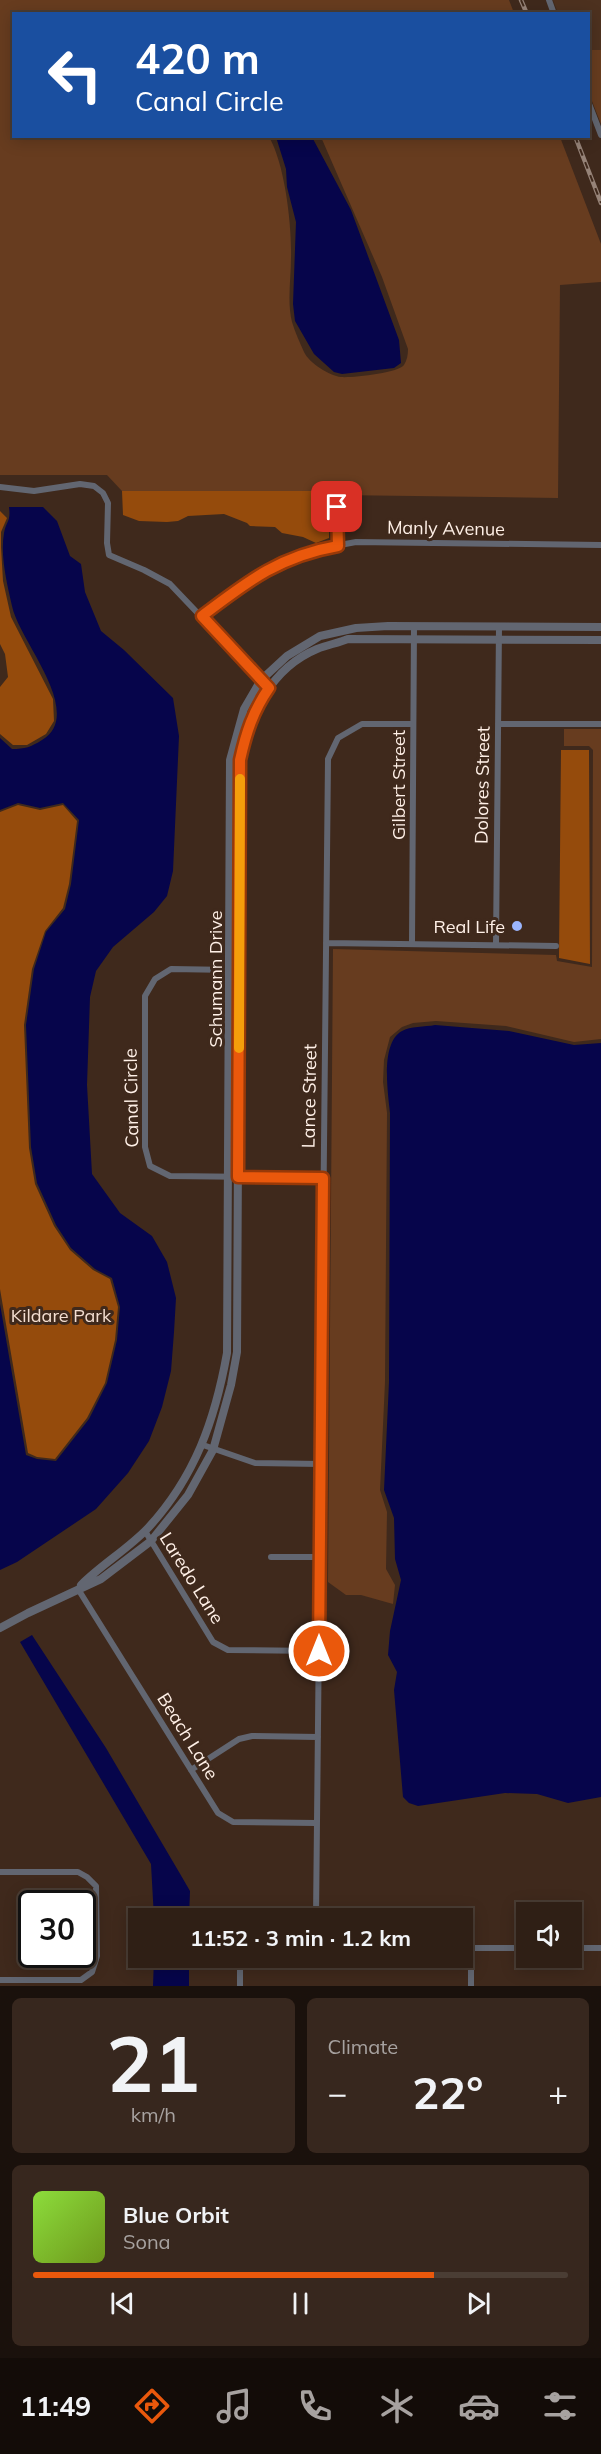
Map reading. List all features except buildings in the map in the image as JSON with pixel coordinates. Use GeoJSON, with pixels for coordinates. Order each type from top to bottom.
{"type":"FeatureCollection","features":[{"type":"Feature","properties":{"kind":"street"},"geometry":{"type":"LineString","coordinates":[[590,106],[601,135]]}},
{"type":"Feature","properties":{"kind":"street"},"geometry":{"type":"LineString","coordinates":[[0,487],[34,491],[80,484],[94,486],[103,493],[108,503],[106,543],[110,555],[170,584],[269,688]]}},
{"type":"Feature","properties":{"kind":"street"},"geometry":{"type":"LineString","coordinates":[[337,507],[338,546]]}},
{"type":"Feature","properties":{"kind":"street","name":"Manly Avenue"},"geometry":{"type":"LineString","coordinates":[[202,616],[252,579],[286,559],[313,550],[356,542],[601,545]]}},
{"type":"Feature","properties":{"kind":"street","name":"Gilbert Street"},"geometry":{"type":"LineString","coordinates":[[412,944],[414,627]]}},
{"type":"Feature","properties":{"kind":"street","name":"Dolores Street"},"geometry":{"type":"LineString","coordinates":[[495,945],[499,627]]}},
{"type":"Feature","properties":{"kind":"street"},"geometry":{"type":"LineString","coordinates":[[582,627],[582,639]]}},
{"type":"Feature","properties":{"kind":"street","name":"Schumann Drive"},"geometry":{"type":"LineString","coordinates":[[78,1589],[94,1572],[120,1553],[145,1530],[188,1473],[203,1445],[214,1414],[227,1353],[230,760],[244,709],[261,680],[286,656],[320,636],[356,628],[601,627]]}},
{"type":"Feature","properties":{"kind":"street","name":"Schumann Drive"},"geometry":{"type":"LineString","coordinates":[[0,1628],[101,1579],[151,1541],[188,1495],[213,1450],[231,1385],[237,1352],[240,760],[255,708],[269,688],[293,664],[315,649],[348,639],[601,640]]}},
{"type":"Feature","properties":{"kind":"street","name":"Lance Street"},"geometry":{"type":"LineString","coordinates":[[316,1908],[328,759],[338,738],[362,724],[413,724]]}},
{"type":"Feature","properties":{"kind":"street"},"geometry":{"type":"LineString","coordinates":[[498,724],[601,724]]}},
{"type":"Feature","properties":{"kind":"street"},"geometry":{"type":"LineString","coordinates":[[326,943],[556,946]]}},
{"type":"Feature","properties":{"kind":"street","name":"Canal Circle"},"geometry":{"type":"LineString","coordinates":[[240,970],[171,969],[154,979],[145,996],[145,1147],[150,1166],[170,1176],[323,1178]]}},
{"type":"Feature","properties":{"kind":"street"},"geometry":{"type":"LineString","coordinates":[[203,1445],[255,1463],[321,1464]]}},
{"type":"Feature","properties":{"kind":"street","name":"Laredo Lane"},"geometry":{"type":"LineString","coordinates":[[145,1530],[213,1642],[228,1650],[319,1651]]}},
{"type":"Feature","properties":{"kind":"street"},"geometry":{"type":"LineString","coordinates":[[271,1557],[319,1557]]}},
{"type":"Feature","properties":{"kind":"street","name":"Beach Lane"},"geometry":{"type":"LineString","coordinates":[[78,1589],[218,1813],[232,1822],[316,1823]]}},
{"type":"Feature","properties":{"kind":"street"},"geometry":{"type":"LineString","coordinates":[[191,1770],[239,1739],[252,1736],[318,1737]]}},
{"type":"Feature","properties":{"kind":"street"},"geometry":{"type":"LineString","coordinates":[[0,1872],[78,1872],[87,1877],[96,1886],[97,1956],[92,1972],[81,1980],[0,1980]]}},
{"type":"Feature","properties":{"kind":"street"},"geometry":{"type":"LineString","coordinates":[[473,1948],[516,1948]]}},
{"type":"Feature","properties":{"kind":"street"},"geometry":{"type":"LineString","coordinates":[[582,1948],[601,1948]]}},
{"type":"Feature","properties":{"kind":"street"},"geometry":{"type":"LineString","coordinates":[[240,1968],[240,1986]]}},
{"type":"Feature","properties":{"kind":"street"},"geometry":{"type":"LineString","coordinates":[[471,1968],[471,1986]]}},
{"type":"Feature","properties":{"kind":"shaded area"},"geometry":{"type":"Polygon","coordinates":[[[0,0],[509,0],[514,12],[12,12],[12,138],[270,138],[279,163],[289,213],[290,307],[293,326],[310,360],[331,374],[346,377],[400,368],[406,361],[408,349],[382,277],[321,138],[560,138],[601,244],[601,282],[560,285],[558,498],[337,495],[336,491],[122,491],[107,475],[0,475],[0,0]]]}},
{"type":"Feature","properties":{"kind":"shaded area"},"geometry":{"type":"Polygon","coordinates":[[[553,0],[601,0],[601,50],[590,50],[590,12],[558,12],[553,0]]]}},
{"type":"Feature","properties":{"kind":"shaded area"},"geometry":{"type":"Polygon","coordinates":[[[590,50],[601,50],[601,124],[590,96],[590,50]]]}},
{"type":"Feature","properties":{"kind":"shaded area"},"geometry":{"type":"Polygon","coordinates":[[[276,138],[313,138],[351,210],[399,340],[401,363],[394,368],[342,374],[334,372],[314,354],[295,321],[293,304],[296,222],[287,187],[286,169],[276,138]]]}},
{"type":"Feature","properties":{"kind":"shaded area"},"geometry":{"type":"Polygon","coordinates":[[[9,507],[43,507],[57,521],[70,556],[81,564],[85,592],[101,631],[173,698],[179,736],[173,871],[167,896],[154,912],[113,947],[96,971],[90,997],[87,1085],[92,1174],[120,1213],[152,1236],[167,1262],[176,1298],[171,1371],[162,1407],[149,1441],[128,1473],[96,1509],[17,1562],[0,1570],[0,1304],[26,1455],[56,1461],[89,1419],[107,1383],[117,1340],[120,1307],[112,1278],[95,1269],[71,1248],[56,1225],[37,1183],[31,1147],[26,1025],[34,969],[46,932],[65,909],[71,884],[79,820],[63,803],[40,808],[18,803],[0,810],[0,738],[12,749],[31,746],[42,740],[54,728],[57,713],[54,695],[17,621],[12,606],[3,551],[9,507]]]}},
{"type":"Feature","properties":{"kind":"shaded area"},"geometry":{"type":"Polygon","coordinates":[[[564,729],[601,729],[601,1039],[574,1042],[506,1026],[436,1021],[413,1023],[402,1027],[390,1037],[384,1060],[383,1082],[387,1113],[385,1382],[380,1490],[387,1512],[386,1569],[395,1585],[393,1604],[361,1595],[346,1595],[328,1582],[333,949],[556,955],[557,961],[592,967],[593,750],[589,746],[564,746],[564,729]]]}},
{"type":"Feature","properties":{"kind":"shaded area"},"geometry":{"type":"Polygon","coordinates":[[[435,1025],[509,1031],[574,1045],[601,1043],[601,1797],[568,1803],[537,1794],[505,1793],[418,1806],[409,1803],[403,1797],[394,1690],[397,1672],[388,1655],[390,1631],[401,1580],[395,1559],[394,1518],[384,1490],[389,1382],[390,1113],[387,1069],[388,1057],[395,1037],[405,1029],[435,1025]]]}},
{"type":"Feature","properties":{"kind":"shaded area"},"geometry":{"type":"Polygon","coordinates":[[[32,1635],[106,1748],[190,1891],[189,1908],[153,1908],[151,1864],[20,1642],[32,1635]]]}},
{"type":"Feature","properties":{"kind":"shaded area"},"geometry":{"type":"Polygon","coordinates":[[[154,1968],[189,1968],[189,1986],[153,1986],[154,1968]]]}},
{"type":"Feature","properties":{"kind":"green space"},"geometry":{"type":"Polygon","coordinates":[[[122,491],[337,491],[336,501],[329,507],[329,538],[316,543],[303,537],[282,533],[275,527],[250,526],[224,514],[188,516],[178,521],[167,522],[139,521],[123,515],[122,491]]]}},
{"type":"Feature","properties":{"kind":"green space"},"geometry":{"type":"Polygon","coordinates":[[[0,511],[7,518],[1,532],[1,547],[3,581],[11,617],[53,699],[54,721],[46,734],[27,745],[13,745],[0,734],[0,687],[8,677],[5,654],[0,644],[0,511]]]}},
{"type":"Feature","properties":{"kind":"green space"},"geometry":{"type":"Polygon","coordinates":[[[561,750],[589,750],[590,964],[559,958],[561,750]]]}},
{"type":"Feature","properties":{"kind":"green space","name":"Kildare Park"},"geometry":{"type":"Polygon","coordinates":[[[18,805],[40,810],[63,805],[77,821],[69,884],[63,908],[45,931],[32,969],[24,1025],[29,1148],[35,1184],[54,1226],[70,1250],[93,1270],[110,1279],[118,1307],[115,1340],[105,1383],[87,1418],[55,1459],[37,1457],[28,1453],[0,1289],[0,812],[18,805]]]}},
{"type":"Feature","properties":{"kind":"railway"},"geometry":{"type":"LineString","coordinates":[[521,0],[526,12]]}},
{"type":"Feature","properties":{"kind":"railway"},"geometry":{"type":"LineString","coordinates":[[576,138],[601,203]]}},
{"type":"Feature","properties":{"kind":"slow traffic"},"geometry":{"type":"LineString","coordinates":[[239,1048],[240,779]]}},
{"type":"Feature","properties":{"kind":"place","name":"Real Life"},"geometry":{"type":"Point","coordinates":[517,926]}},
{"type":"Feature","properties":{"kind":"route"},"geometry":{"type":"LineString","coordinates":[[319,1651],[323,1178],[238,1177],[240,760],[255,708],[269,688],[202,616],[252,579],[286,559],[313,550],[338,546],[337,507]]}}]}
